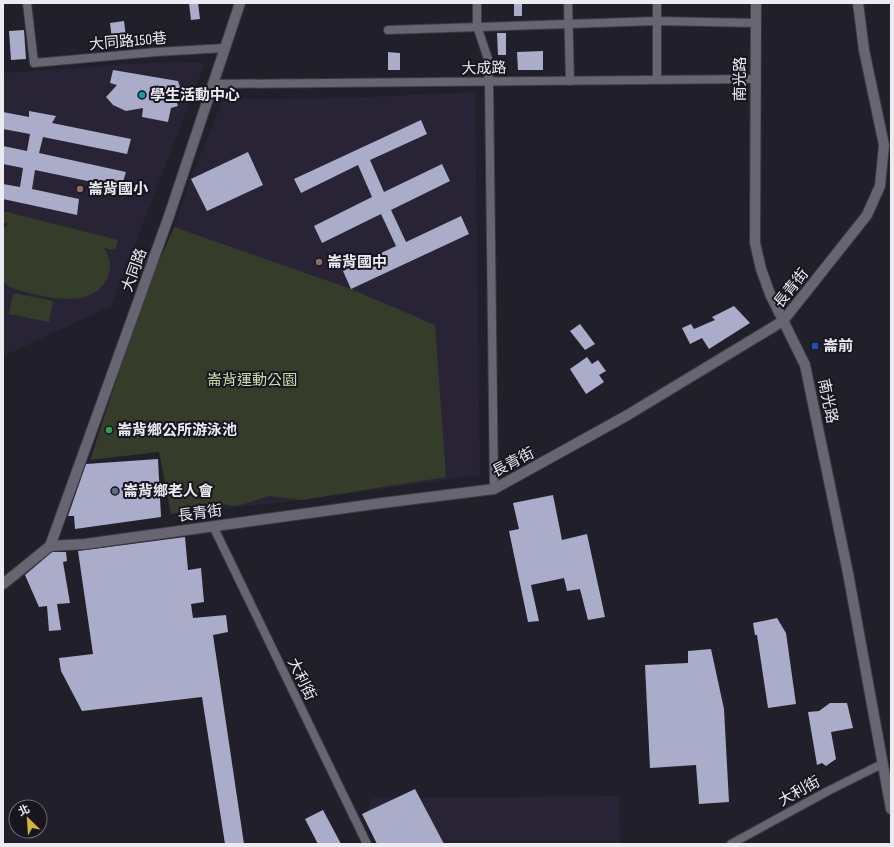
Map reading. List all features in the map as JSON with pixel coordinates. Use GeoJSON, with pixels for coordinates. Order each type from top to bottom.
{"type":"FeatureCollection","features":[{"type":"Feature","properties":{"kind":"street","name":"大同路150巷"},"geometry":{"type":"LineString","coordinates":[[27,3],[34,64],[156,52],[225,48]]}},
{"type":"Feature","properties":{"kind":"street","name":"大同路"},"geometry":{"type":"LineString","coordinates":[[50,546],[167,222],[240,3]]}},
{"type":"Feature","properties":{"kind":"street"},"geometry":{"type":"LineString","coordinates":[[477,3],[477,26],[488,59],[490,82],[494,489]]}},
{"type":"Feature","properties":{"kind":"street"},"geometry":{"type":"LineString","coordinates":[[568,3],[570,81]]}},
{"type":"Feature","properties":{"kind":"street"},"geometry":{"type":"LineString","coordinates":[[657,3],[657,80]]}},
{"type":"Feature","properties":{"kind":"street","name":"南光路"},"geometry":{"type":"LineString","coordinates":[[756,3],[754,79],[755,243],[768,288],[805,365],[846,566],[891,808]]}},
{"type":"Feature","properties":{"kind":"street","name":"長青街"},"geometry":{"type":"LineString","coordinates":[[50,546],[85,544],[494,489],[626,416],[783,321],[867,215],[880,186],[887,143],[864,50],[858,3]]}},
{"type":"Feature","properties":{"kind":"street"},"geometry":{"type":"LineString","coordinates":[[388,30],[658,21],[756,23]]}},
{"type":"Feature","properties":{"kind":"street","name":"大成路"},"geometry":{"type":"LineString","coordinates":[[214,84],[754,79]]}},
{"type":"Feature","properties":{"kind":"street","name":"大利街"},"geometry":{"type":"LineString","coordinates":[[213,526],[367,844]]}},
{"type":"Feature","properties":{"kind":"street"},"geometry":{"type":"LineString","coordinates":[[3,584],[50,546]]}},
{"type":"Feature","properties":{"kind":"street","name":"大利街"},"geometry":{"type":"LineString","coordinates":[[731,844],[828,791],[882,764]]}},
{"type":"Feature","properties":{"kind":"shaded area","name":"崙背國小"},"geometry":{"type":"Polygon","coordinates":[[[157,62],[205,63],[111,306],[3,355],[3,73],[157,62]]]}},
{"type":"Feature","properties":{"kind":"shaded area","name":"崙背國中"},"geometry":{"type":"Polygon","coordinates":[[[475,92],[480,475],[302,500],[171,514],[172,459],[132,345],[191,179],[223,99],[345,98],[475,92]]]}},
{"type":"Feature","properties":{"kind":"shaded area"},"geometry":{"type":"Polygon","coordinates":[[[619,796],[620,844],[379,844],[365,816],[372,798],[619,796]]]}},
{"type":"Feature","properties":{"kind":"green space"},"geometry":{"type":"Polygon","coordinates":[[[3,211],[118,240],[115,250],[104,248],[108,255],[110,270],[108,277],[102,286],[94,293],[85,297],[65,299],[34,294],[6,285],[3,282],[3,230],[8,224],[3,222],[3,211]]]}},
{"type":"Feature","properties":{"kind":"green space","name":"崙背運動公園"},"geometry":{"type":"Polygon","coordinates":[[[174,227],[351,289],[435,325],[446,477],[302,500],[269,496],[235,506],[217,503],[171,514],[159,452],[90,460],[144,296],[174,227]]]}},
{"type":"Feature","properties":{"kind":"green space"},"geometry":{"type":"Polygon","coordinates":[[[13,293],[53,301],[49,322],[9,314],[13,293]]]}},
{"type":"Feature","properties":{"kind":"building"},"geometry":{"type":"Polygon","coordinates":[[[189,3],[198,3],[200,19],[191,20],[189,3]]]}},
{"type":"Feature","properties":{"kind":"building"},"geometry":{"type":"Polygon","coordinates":[[[514,3],[522,3],[522,16],[514,16],[514,3]]]}},
{"type":"Feature","properties":{"kind":"building"},"geometry":{"type":"Polygon","coordinates":[[[124,21],[126,37],[112,39],[110,23],[124,21]]]}},
{"type":"Feature","properties":{"kind":"building"},"geometry":{"type":"Polygon","coordinates":[[[24,30],[26,59],[11,60],[9,31],[24,30]]]}},
{"type":"Feature","properties":{"kind":"building"},"geometry":{"type":"Polygon","coordinates":[[[497,33],[506,33],[506,55],[498,55],[497,33]]]}},
{"type":"Feature","properties":{"kind":"building"},"geometry":{"type":"Polygon","coordinates":[[[543,51],[543,70],[518,70],[517,52],[543,51]]]}},
{"type":"Feature","properties":{"kind":"building"},"geometry":{"type":"Polygon","coordinates":[[[388,52],[400,53],[400,70],[388,70],[388,52]]]}},
{"type":"Feature","properties":{"kind":"building","name":"學生活動中心"},"geometry":{"type":"Polygon","coordinates":[[[113,70],[178,81],[180,87],[175,98],[178,106],[171,108],[168,122],[142,117],[143,108],[126,111],[113,105],[106,97],[117,85],[110,83],[113,70]]]}},
{"type":"Feature","properties":{"kind":"building"},"geometry":{"type":"Polygon","coordinates":[[[29,111],[56,116],[52,123],[131,139],[127,154],[43,137],[39,153],[126,172],[121,188],[35,170],[32,189],[79,199],[77,215],[3,199],[3,184],[20,187],[23,168],[3,164],[3,146],[27,151],[30,134],[3,129],[3,112],[29,117],[29,111]]]}},
{"type":"Feature","properties":{"kind":"building"},"geometry":{"type":"Polygon","coordinates":[[[421,120],[427,134],[370,160],[384,192],[442,164],[450,181],[391,210],[406,242],[461,216],[469,234],[351,289],[343,271],[396,246],[381,214],[322,243],[314,226],[372,197],[358,165],[301,193],[294,179],[421,120]]]}},
{"type":"Feature","properties":{"kind":"building"},"geometry":{"type":"Polygon","coordinates":[[[248,152],[263,185],[207,211],[191,179],[248,152]]]}},
{"type":"Feature","properties":{"kind":"building"},"geometry":{"type":"Polygon","coordinates":[[[734,306],[750,323],[709,349],[702,338],[690,344],[682,328],[691,324],[694,329],[715,320],[712,317],[734,306]]]}},
{"type":"Feature","properties":{"kind":"building"},"geometry":{"type":"Polygon","coordinates":[[[580,324],[595,344],[585,350],[570,331],[580,324]]]}},
{"type":"Feature","properties":{"kind":"building"},"geometry":{"type":"Polygon","coordinates":[[[587,357],[592,364],[598,360],[606,371],[599,375],[604,382],[586,394],[570,369],[587,357]]]}},
{"type":"Feature","properties":{"kind":"building","name":"崙背鄉老人會"},"geometry":{"type":"Polygon","coordinates":[[[158,459],[161,517],[75,529],[74,516],[68,516],[86,464],[158,459]]]}},
{"type":"Feature","properties":{"kind":"building"},"geometry":{"type":"Polygon","coordinates":[[[553,495],[562,540],[587,534],[605,617],[588,620],[580,589],[567,591],[564,578],[531,585],[539,621],[528,622],[509,531],[519,529],[513,503],[553,495]]]}},
{"type":"Feature","properties":{"kind":"building"},"geometry":{"type":"Polygon","coordinates":[[[185,537],[188,570],[201,568],[204,602],[191,604],[193,618],[226,615],[228,632],[213,635],[244,844],[225,844],[202,697],[82,711],[61,671],[59,658],[93,654],[78,551],[185,537]]]}},
{"type":"Feature","properties":{"kind":"building"},"geometry":{"type":"Polygon","coordinates":[[[52,552],[66,552],[67,561],[63,562],[70,603],[57,604],[61,630],[49,631],[47,606],[39,607],[25,575],[52,552]]]}},
{"type":"Feature","properties":{"kind":"building"},"geometry":{"type":"Polygon","coordinates":[[[777,618],[786,633],[796,704],[768,708],[757,635],[755,635],[753,623],[777,618]]]}},
{"type":"Feature","properties":{"kind":"building"},"geometry":{"type":"Polygon","coordinates":[[[711,649],[724,709],[729,802],[699,804],[696,765],[650,768],[645,665],[688,663],[688,651],[711,649]]]}},
{"type":"Feature","properties":{"kind":"building"},"geometry":{"type":"Polygon","coordinates":[[[830,703],[847,703],[853,728],[831,732],[836,759],[826,766],[822,763],[817,765],[808,712],[819,711],[830,703]]]}},
{"type":"Feature","properties":{"kind":"building"},"geometry":{"type":"Polygon","coordinates":[[[415,789],[444,844],[377,844],[362,814],[415,789]]]}},
{"type":"Feature","properties":{"kind":"building"},"geometry":{"type":"Polygon","coordinates":[[[323,810],[341,844],[318,844],[305,819],[323,810]]]}},
{"type":"Feature","properties":{"kind":"place","name":"學生活動中心"},"geometry":{"type":"Point","coordinates":[142,95]}},
{"type":"Feature","properties":{"kind":"place","name":"崙背國小"},"geometry":{"type":"Point","coordinates":[80,189]}},
{"type":"Feature","properties":{"kind":"place","name":"崙背國中"},"geometry":{"type":"Point","coordinates":[319,262]}},
{"type":"Feature","properties":{"kind":"place","name":"崙前"},"geometry":{"type":"Point","coordinates":[815,346]}},
{"type":"Feature","properties":{"kind":"place","name":"崙背鄉公所游泳池"},"geometry":{"type":"Point","coordinates":[109,430]}},
{"type":"Feature","properties":{"kind":"place","name":"崙背鄉老人會"},"geometry":{"type":"Point","coordinates":[115,491]}}]}
